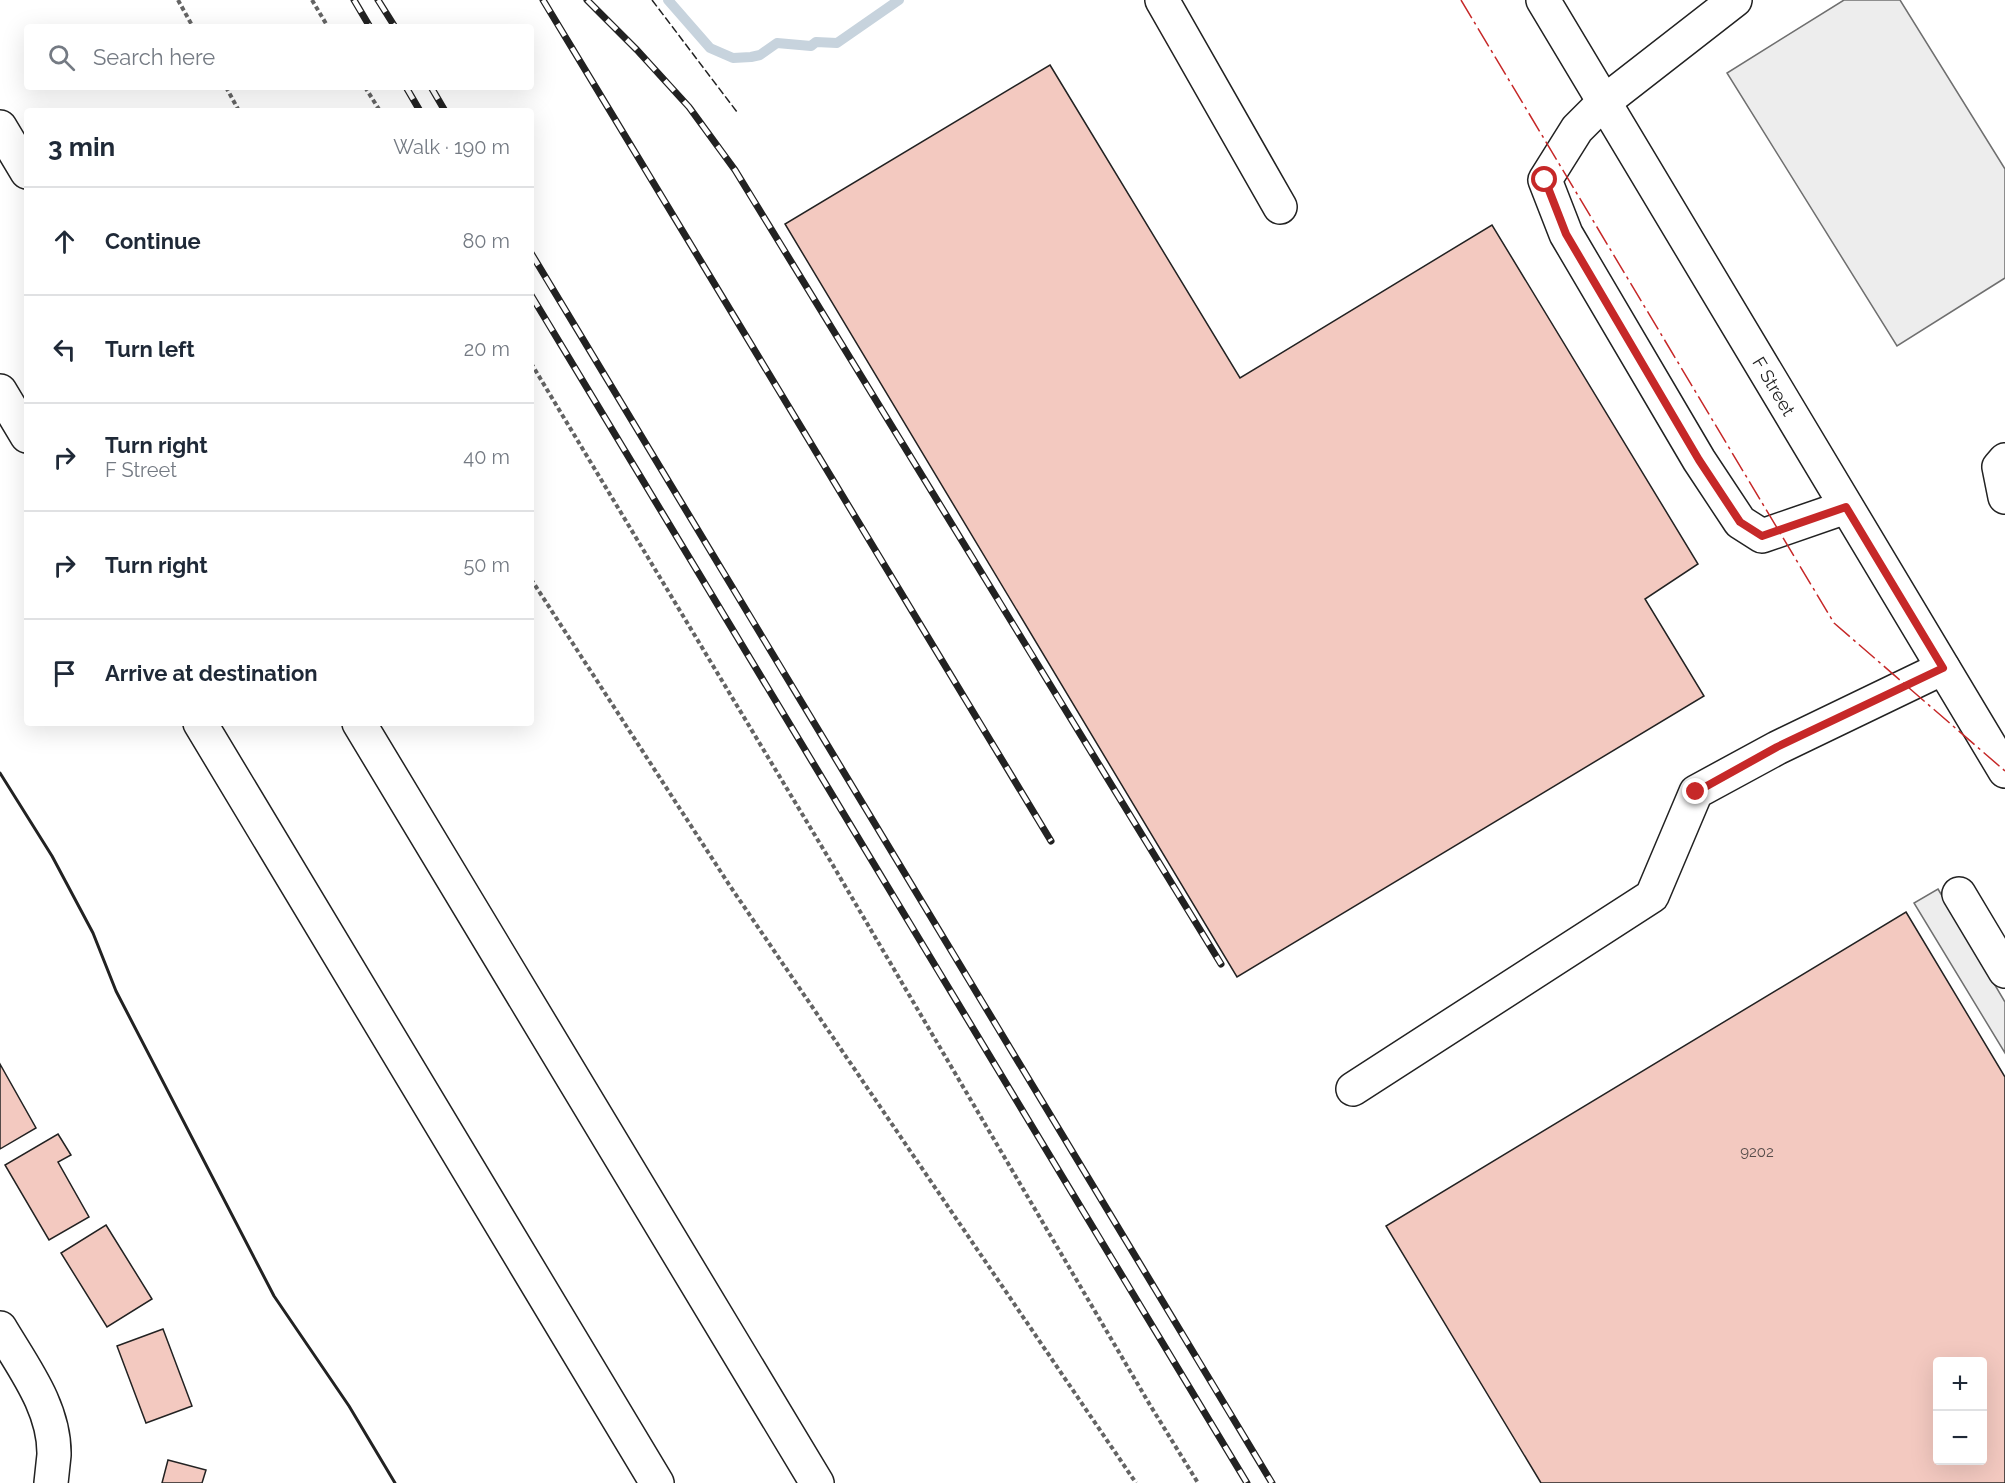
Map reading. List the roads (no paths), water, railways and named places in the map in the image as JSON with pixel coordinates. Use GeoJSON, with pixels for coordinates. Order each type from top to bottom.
{"type":"FeatureCollection","features":[{"type":"Feature","properties":{"kind":"main road"},"geometry":{"type":"LineString","coordinates":[[1162,0],[1280,207]]}},
{"type":"Feature","properties":{"kind":"main road","name":"F Street"},"geometry":{"type":"LineString","coordinates":[[1543,0],[2005,771]]}},
{"type":"Feature","properties":{"kind":"main road"},"geometry":{"type":"LineString","coordinates":[[1735,0],[1604,102],[1577,129],[1545,180],[1566,234],[1699,460],[1740,522],[1762,536],[1846,507]]}},
{"type":"Feature","properties":{"kind":"main road"},"geometry":{"type":"LineString","coordinates":[[0,127],[24,167]]}},
{"type":"Feature","properties":{"kind":"main road"},"geometry":{"type":"LineString","coordinates":[[0,391],[24,431]]}},
{"type":"Feature","properties":{"kind":"main road"},"geometry":{"type":"LineString","coordinates":[[2005,460],[1999,467],[2005,497]]}},
{"type":"Feature","properties":{"kind":"main road"},"geometry":{"type":"LineString","coordinates":[[1353,1089],[1652,896],[1696,792],[1777,747],[1943,668]]}},
{"type":"Feature","properties":{"kind":"main road"},"geometry":{"type":"LineString","coordinates":[[202,726],[657,1483]]}},
{"type":"Feature","properties":{"kind":"main road"},"geometry":{"type":"LineString","coordinates":[[360,726],[817,1483]]}},
{"type":"Feature","properties":{"kind":"main road"},"geometry":{"type":"LineString","coordinates":[[1959,894],[2005,971]]}},
{"type":"Feature","properties":{"kind":"main road"},"geometry":{"type":"LineString","coordinates":[[0,1328],[40,1394],[49,1418],[52,1468]]}},
{"type":"Feature","properties":{"kind":"waterway"},"geometry":{"type":"LineString","coordinates":[[668,0],[710,48],[733,58],[760,55],[777,43],[811,46],[816,42],[837,43],[899,0]]}},
{"type":"Feature","properties":{"kind":"railway"},"geometry":{"type":"LineString","coordinates":[[354,0],[368,24]]}},
{"type":"Feature","properties":{"kind":"railway"},"geometry":{"type":"LineString","coordinates":[[378,0],[393,24]]}},
{"type":"Feature","properties":{"kind":"railway"},"geometry":{"type":"LineString","coordinates":[[543,0],[1051,841]]}},
{"type":"Feature","properties":{"kind":"railway"},"geometry":{"type":"LineString","coordinates":[[587,0],[689,107],[735,170],[1221,964]]}},
{"type":"Feature","properties":{"kind":"railway"},"geometry":{"type":"LineString","coordinates":[[408,90],[418,108]]}},
{"type":"Feature","properties":{"kind":"railway"},"geometry":{"type":"LineString","coordinates":[[433,90],[443,108]]}},
{"type":"Feature","properties":{"kind":"railway"},"geometry":{"type":"LineString","coordinates":[[534,258],[1272,1483]]}},
{"type":"Feature","properties":{"kind":"railway"},"geometry":{"type":"LineString","coordinates":[[534,300],[1247,1483]]}}]}
